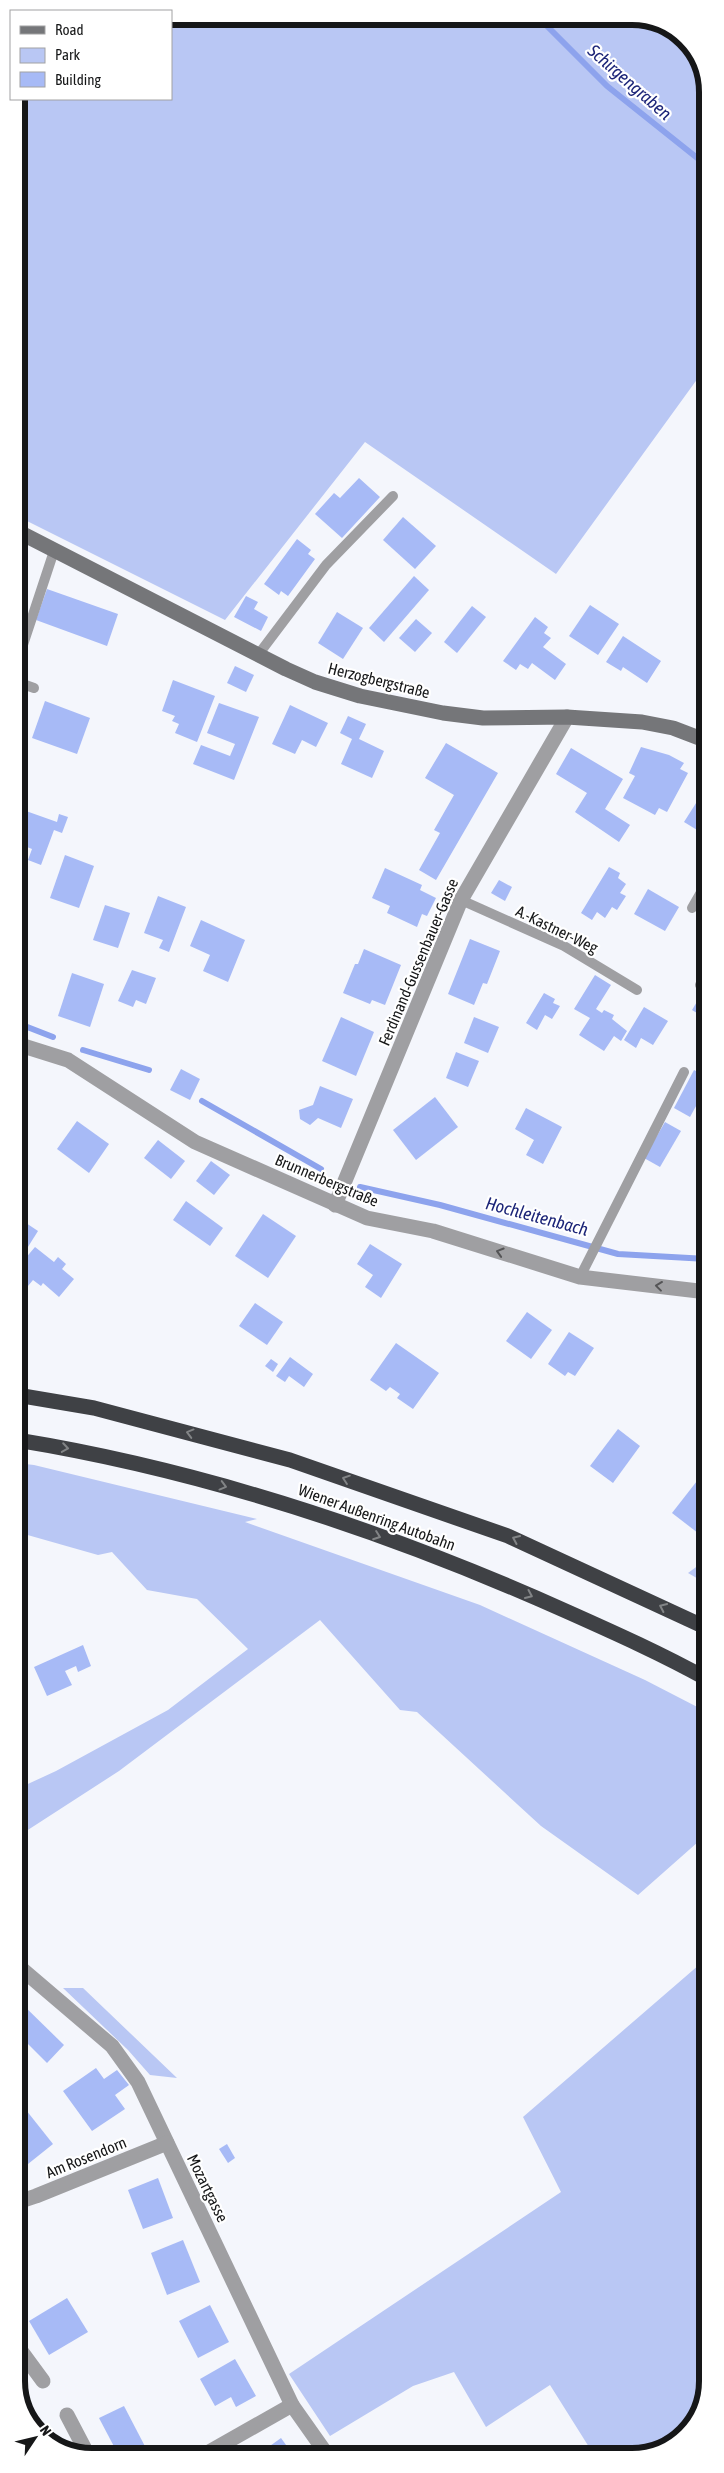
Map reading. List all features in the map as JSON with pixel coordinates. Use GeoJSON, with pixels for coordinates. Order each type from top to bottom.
{"type":"FeatureCollection","features":[{"type":"Feature","properties":{"kind":"highway","name":"Wiener Außenring Autobahn"},"geometry":{"type":"LineString","coordinates":[[25,1396],[94,1408],[290,1460],[508,1536],[699,1624]]}},
{"type":"Feature","properties":{"kind":"highway","name":"Wiener Außenring Autobahn"},"geometry":{"type":"LineString","coordinates":[[25,1441],[86,1451],[281,1501],[486,1575],[672,1660],[699,1675]]}},
{"type":"Feature","properties":{"kind":"main road","name":"Herzogbergstraße"},"geometry":{"type":"LineString","coordinates":[[25,536],[258,656],[315,682],[360,696],[405,706],[484,718],[567,717],[642,722],[673,728],[699,738]]}},
{"type":"Feature","properties":{"kind":"street","name":"Ferdinand-Gussenbauer-Gasse"},"geometry":{"type":"LineString","coordinates":[[334,1205],[461,900],[567,717]]}},
{"type":"Feature","properties":{"kind":"street","name":"Brunnerbergstraße"},"geometry":{"type":"LineString","coordinates":[[25,1047],[68,1060],[195,1142],[367,1218],[433,1231],[580,1277],[699,1291]]}},
{"type":"Feature","properties":{"kind":"street","name":"Mozartgasse"},"geometry":{"type":"LineString","coordinates":[[25,1971],[112,2046],[138,2082],[292,2405],[322,2448]]}},
{"type":"Feature","properties":{"kind":"street","name":"Am Rosendorn"},"geometry":{"type":"LineString","coordinates":[[25,2200],[167,2143]]}},
{"type":"Feature","properties":{"kind":"street"},"geometry":{"type":"LineString","coordinates":[[25,2356],[43,2381]]}},
{"type":"Feature","properties":{"kind":"street"},"geometry":{"type":"LineString","coordinates":[[216,2448],[292,2405]]}},
{"type":"Feature","properties":{"kind":"street"},"geometry":{"type":"LineString","coordinates":[[67,2415],[84,2447]]}},
{"type":"Feature","properties":{"kind":"lane"},"geometry":{"type":"LineString","coordinates":[[258,656],[326,565],[393,496]]}},
{"type":"Feature","properties":{"kind":"lane"},"geometry":{"type":"LineString","coordinates":[[25,639],[54,551]]}},
{"type":"Feature","properties":{"kind":"lane"},"geometry":{"type":"LineString","coordinates":[[25,685],[34,688]]}},
{"type":"Feature","properties":{"kind":"lane"},"geometry":{"type":"LineString","coordinates":[[692,908],[699,896]]}},
{"type":"Feature","properties":{"kind":"lane","name":"A.-Kastner-Weg"},"geometry":{"type":"LineString","coordinates":[[461,900],[564,946],[637,990]]}},
{"type":"Feature","properties":{"kind":"lane"},"geometry":{"type":"LineString","coordinates":[[580,1277],[684,1072]]}},
{"type":"Feature","properties":{"kind":"green space"},"geometry":{"type":"Polygon","coordinates":[[[172,25],[636,25],[649,27],[669,36],[685,51],[698,79],[699,377],[556,574],[365,442],[225,620],[25,520],[25,100],[172,100],[172,25]]]}},
{"type":"Feature","properties":{"kind":"green space"},"geometry":{"type":"Polygon","coordinates":[[[25,1464],[257,1519],[245,1522],[480,1605],[645,1680],[699,1708],[699,1841],[638,1895],[541,1826],[417,1712],[400,1710],[320,1620],[119,1771],[25,1832],[25,1785],[56,1771],[168,1710],[248,1649],[197,1599],[147,1590],[112,1552],[98,1555],[25,1534],[25,1464]]]}},
{"type":"Feature","properties":{"kind":"green space"},"geometry":{"type":"Polygon","coordinates":[[[699,1565],[699,1579],[688,1573],[699,1565]]]}},
{"type":"Feature","properties":{"kind":"green space"},"geometry":{"type":"Polygon","coordinates":[[[699,1965],[699,2381],[698,2394],[690,2414],[685,2422],[669,2437],[657,2443],[645,2447],[632,2448],[590,2448],[550,2385],[486,2427],[454,2372],[413,2386],[330,2436],[289,2374],[561,2192],[523,2117],[699,1965]]]}},
{"type":"Feature","properties":{"kind":"green space"},"geometry":{"type":"Polygon","coordinates":[[[63,1988],[83,1988],[177,2078],[150,2075],[128,2050],[63,1988]]]}},
{"type":"Feature","properties":{"kind":"building"},"geometry":{"type":"Polygon","coordinates":[[[359,478],[380,497],[342,538],[315,514],[334,493],[340,498],[359,478]]]}},
{"type":"Feature","properties":{"kind":"building"},"geometry":{"type":"Polygon","coordinates":[[[403,517],[436,546],[415,569],[383,540],[403,517]]]}},
{"type":"Feature","properties":{"kind":"building"},"geometry":{"type":"Polygon","coordinates":[[[297,539],[311,550],[308,554],[315,559],[288,596],[281,591],[279,595],[264,584],[297,539]]]}},
{"type":"Feature","properties":{"kind":"building"},"geometry":{"type":"Polygon","coordinates":[[[414,576],[429,590],[384,642],[369,628],[414,576]]]}},
{"type":"Feature","properties":{"kind":"building"},"geometry":{"type":"Polygon","coordinates":[[[47,589],[118,614],[107,646],[36,620],[47,589]]]}},
{"type":"Feature","properties":{"kind":"building"},"geometry":{"type":"Polygon","coordinates":[[[246,596],[258,602],[254,609],[268,617],[261,631],[234,617],[246,596]]]}},
{"type":"Feature","properties":{"kind":"building"},"geometry":{"type":"Polygon","coordinates":[[[590,605],[619,624],[598,655],[569,636],[590,605]]]}},
{"type":"Feature","properties":{"kind":"building"},"geometry":{"type":"Polygon","coordinates":[[[472,606],[486,617],[457,653],[444,642],[472,606]]]}},
{"type":"Feature","properties":{"kind":"building"},"geometry":{"type":"Polygon","coordinates":[[[337,612],[363,628],[343,659],[318,643],[337,612]]]}},
{"type":"Feature","properties":{"kind":"building"},"geometry":{"type":"Polygon","coordinates":[[[535,617],[548,627],[544,633],[551,638],[543,647],[566,664],[555,680],[532,663],[528,669],[520,664],[516,670],[503,661],[535,617]]]}},
{"type":"Feature","properties":{"kind":"building"},"geometry":{"type":"Polygon","coordinates":[[[416,619],[432,633],[415,652],[399,638],[416,619]]]}},
{"type":"Feature","properties":{"kind":"building"},"geometry":{"type":"Polygon","coordinates":[[[623,636],[661,661],[647,683],[623,667],[621,671],[606,662],[623,636]]]}},
{"type":"Feature","properties":{"kind":"building"},"geometry":{"type":"Polygon","coordinates":[[[235,666],[254,675],[246,692],[227,683],[235,666]]]}},
{"type":"Feature","properties":{"kind":"building"},"geometry":{"type":"Polygon","coordinates":[[[173,680],[215,696],[197,742],[175,733],[179,724],[172,721],[175,716],[162,711],[173,680]]]}},
{"type":"Feature","properties":{"kind":"building"},"geometry":{"type":"Polygon","coordinates":[[[45,701],[90,718],[77,754],[32,738],[45,701]]]}},
{"type":"Feature","properties":{"kind":"building"},"geometry":{"type":"Polygon","coordinates":[[[219,703],[259,717],[234,780],[193,764],[201,745],[230,756],[235,744],[207,733],[219,703]]]}},
{"type":"Feature","properties":{"kind":"building"},"geometry":{"type":"Polygon","coordinates":[[[290,705],[328,723],[316,747],[302,740],[295,754],[272,744],[290,705]]]}},
{"type":"Feature","properties":{"kind":"building"},"geometry":{"type":"Polygon","coordinates":[[[348,716],[366,724],[359,739],[384,751],[372,778],[341,764],[352,739],[340,733],[348,716]]]}},
{"type":"Feature","properties":{"kind":"building"},"geometry":{"type":"Polygon","coordinates":[[[446,743],[498,773],[436,880],[419,870],[440,833],[434,830],[454,795],[425,778],[446,743]]]}},
{"type":"Feature","properties":{"kind":"building"},"geometry":{"type":"Polygon","coordinates":[[[641,747],[669,755],[684,763],[680,769],[688,773],[667,812],[659,808],[655,815],[623,798],[635,776],[629,773],[641,747]]]}},
{"type":"Feature","properties":{"kind":"building"},"geometry":{"type":"Polygon","coordinates":[[[571,748],[623,779],[605,809],[630,825],[619,842],[575,812],[587,793],[556,774],[571,748]]]}},
{"type":"Feature","properties":{"kind":"building"},"geometry":{"type":"Polygon","coordinates":[[[699,798],[699,831],[684,822],[699,798]]]}},
{"type":"Feature","properties":{"kind":"building"},"geometry":{"type":"Polygon","coordinates":[[[26,811],[57,822],[59,814],[68,817],[62,833],[54,830],[41,865],[28,860],[32,849],[25,846],[26,811]]]}},
{"type":"Feature","properties":{"kind":"building"},"geometry":{"type":"Polygon","coordinates":[[[65,855],[94,866],[79,908],[50,898],[65,855]]]}},
{"type":"Feature","properties":{"kind":"building"},"geometry":{"type":"Polygon","coordinates":[[[609,867],[620,873],[618,878],[626,884],[620,893],[626,896],[617,910],[612,907],[605,918],[597,912],[592,920],[581,913],[609,867]]]}},
{"type":"Feature","properties":{"kind":"building"},"geometry":{"type":"Polygon","coordinates":[[[385,868],[422,885],[420,890],[436,898],[427,916],[422,914],[417,927],[387,913],[390,906],[372,898],[385,868]]]}},
{"type":"Feature","properties":{"kind":"building"},"geometry":{"type":"Polygon","coordinates":[[[499,880],[512,887],[505,901],[491,893],[499,880]]]}},
{"type":"Feature","properties":{"kind":"building"},"geometry":{"type":"Polygon","coordinates":[[[648,889],[679,907],[665,931],[634,914],[648,889]]]}},
{"type":"Feature","properties":{"kind":"building"},"geometry":{"type":"Polygon","coordinates":[[[158,896],[186,907],[169,952],[159,948],[163,940],[144,933],[158,896]]]}},
{"type":"Feature","properties":{"kind":"building"},"geometry":{"type":"Polygon","coordinates":[[[105,905],[130,913],[118,948],[93,940],[105,905]]]}},
{"type":"Feature","properties":{"kind":"building"},"geometry":{"type":"Polygon","coordinates":[[[201,920],[245,940],[228,982],[203,971],[210,955],[190,946],[201,920]]]}},
{"type":"Feature","properties":{"kind":"building"},"geometry":{"type":"Polygon","coordinates":[[[470,939],[500,951],[487,984],[483,983],[474,1005],[448,994],[470,939]]]}},
{"type":"Feature","properties":{"kind":"building"},"geometry":{"type":"Polygon","coordinates":[[[364,949],[401,965],[385,1005],[372,1000],[370,1004],[343,993],[355,964],[358,964],[364,949]]]}},
{"type":"Feature","properties":{"kind":"building"},"geometry":{"type":"Polygon","coordinates":[[[132,970],[156,978],[146,1004],[136,1000],[133,1007],[118,1001],[132,970]]]}},
{"type":"Feature","properties":{"kind":"building"},"geometry":{"type":"Polygon","coordinates":[[[72,973],[104,984],[90,1027],[58,1016],[72,973]]]}},
{"type":"Feature","properties":{"kind":"building"},"geometry":{"type":"Polygon","coordinates":[[[595,975],[611,985],[596,1009],[602,1013],[604,1010],[614,1015],[612,1019],[627,1031],[621,1041],[614,1036],[604,1051],[579,1035],[590,1018],[574,1009],[595,975]]]}},
{"type":"Feature","properties":{"kind":"building"},"geometry":{"type":"Polygon","coordinates":[[[544,993],[555,999],[553,1003],[560,1006],[552,1019],[545,1015],[537,1030],[526,1023],[544,993]]]}},
{"type":"Feature","properties":{"kind":"building"},"geometry":{"type":"Polygon","coordinates":[[[699,998],[699,1014],[692,1010],[699,998]]]}},
{"type":"Feature","properties":{"kind":"building"},"geometry":{"type":"Polygon","coordinates":[[[644,1007],[668,1021],[653,1045],[641,1038],[636,1048],[624,1040],[644,1007]]]}},
{"type":"Feature","properties":{"kind":"building"},"geometry":{"type":"Polygon","coordinates":[[[341,1017],[374,1032],[356,1076],[322,1061],[341,1017]]]}},
{"type":"Feature","properties":{"kind":"building"},"geometry":{"type":"Polygon","coordinates":[[[474,1017],[499,1027],[488,1053],[464,1043],[474,1017]]]}},
{"type":"Feature","properties":{"kind":"building"},"geometry":{"type":"Polygon","coordinates":[[[456,1052],[479,1061],[468,1087],[446,1078],[456,1052]]]}},
{"type":"Feature","properties":{"kind":"building"},"geometry":{"type":"Polygon","coordinates":[[[181,1069],[200,1079],[190,1100],[170,1090],[181,1069]]]}},
{"type":"Feature","properties":{"kind":"building"},"geometry":{"type":"Polygon","coordinates":[[[694,1070],[699,1073],[699,1101],[690,1117],[674,1108],[694,1070]]]}},
{"type":"Feature","properties":{"kind":"building"},"geometry":{"type":"Polygon","coordinates":[[[320,1086],[353,1099],[341,1128],[318,1118],[310,1125],[300,1119],[299,1110],[313,1105],[320,1086]]]}},
{"type":"Feature","properties":{"kind":"building"},"geometry":{"type":"Polygon","coordinates":[[[435,1097],[458,1127],[416,1160],[393,1130],[435,1097]]]}},
{"type":"Feature","properties":{"kind":"building"},"geometry":{"type":"Polygon","coordinates":[[[526,1108],[562,1127],[543,1164],[526,1155],[534,1140],[515,1129],[526,1108]]]}},
{"type":"Feature","properties":{"kind":"building"},"geometry":{"type":"Polygon","coordinates":[[[77,1121],[109,1144],[89,1173],[57,1149],[77,1121]]]}},
{"type":"Feature","properties":{"kind":"building"},"geometry":{"type":"Polygon","coordinates":[[[665,1122],[681,1131],[660,1167],[644,1158],[665,1122]]]}},
{"type":"Feature","properties":{"kind":"building"},"geometry":{"type":"Polygon","coordinates":[[[158,1140],[185,1161],[171,1179],[144,1158],[158,1140]]]}},
{"type":"Feature","properties":{"kind":"building"},"geometry":{"type":"Polygon","coordinates":[[[211,1161],[230,1175],[214,1195],[196,1181],[211,1161]]]}},
{"type":"Feature","properties":{"kind":"building"},"geometry":{"type":"Polygon","coordinates":[[[186,1201],[223,1228],[210,1246],[173,1220],[186,1201]]]}},
{"type":"Feature","properties":{"kind":"building"},"geometry":{"type":"Polygon","coordinates":[[[263,1214],[296,1236],[268,1278],[235,1256],[263,1214]]]}},
{"type":"Feature","properties":{"kind":"building"},"geometry":{"type":"Polygon","coordinates":[[[26,1223],[38,1231],[25,1252],[26,1223]]]}},
{"type":"Feature","properties":{"kind":"building"},"geometry":{"type":"Polygon","coordinates":[[[370,1244],[402,1264],[381,1298],[365,1287],[373,1275],[357,1264],[370,1244]]]}},
{"type":"Feature","properties":{"kind":"building"},"geometry":{"type":"Polygon","coordinates":[[[35,1247],[54,1262],[58,1257],[66,1264],[62,1269],[74,1279],[59,1297],[43,1283],[41,1286],[33,1280],[25,1290],[25,1267],[28,1263],[25,1259],[35,1247]]]}},
{"type":"Feature","properties":{"kind":"building"},"geometry":{"type":"Polygon","coordinates":[[[255,1303],[283,1322],[267,1345],[239,1326],[255,1303]]]}},
{"type":"Feature","properties":{"kind":"building"},"geometry":{"type":"Polygon","coordinates":[[[527,1312],[552,1330],[531,1359],[506,1341],[527,1312]]]}},
{"type":"Feature","properties":{"kind":"building"},"geometry":{"type":"Polygon","coordinates":[[[569,1332],[594,1348],[575,1376],[568,1372],[565,1376],[548,1364],[569,1332]]]}},
{"type":"Feature","properties":{"kind":"building"},"geometry":{"type":"Polygon","coordinates":[[[396,1343],[439,1373],[413,1409],[397,1398],[400,1394],[390,1387],[386,1391],[370,1380],[396,1343]]]}},
{"type":"Feature","properties":{"kind":"building"},"geometry":{"type":"Polygon","coordinates":[[[290,1357],[313,1374],[304,1387],[289,1376],[285,1382],[276,1376],[290,1357]]]}},
{"type":"Feature","properties":{"kind":"building"},"geometry":{"type":"Polygon","coordinates":[[[271,1359],[278,1364],[273,1372],[265,1366],[271,1359]]]}},
{"type":"Feature","properties":{"kind":"building"},"geometry":{"type":"Polygon","coordinates":[[[618,1429],[640,1446],[613,1483],[590,1466],[618,1429]]]}},
{"type":"Feature","properties":{"kind":"building"},"geometry":{"type":"Polygon","coordinates":[[[699,1478],[699,1534],[672,1513],[699,1478]]]}},
{"type":"Feature","properties":{"kind":"building"},"geometry":{"type":"Polygon","coordinates":[[[83,1645],[91,1666],[78,1672],[76,1666],[65,1671],[72,1685],[47,1696],[34,1667],[83,1645]]]}},
{"type":"Feature","properties":{"kind":"building"},"geometry":{"type":"Polygon","coordinates":[[[25,2007],[64,2045],[47,2063],[25,2041],[25,2007]]]}},
{"type":"Feature","properties":{"kind":"building"},"geometry":{"type":"Polygon","coordinates":[[[96,2068],[104,2079],[117,2070],[129,2085],[115,2095],[125,2109],[92,2131],[63,2091],[96,2068]]]}},
{"type":"Feature","properties":{"kind":"building"},"geometry":{"type":"Polygon","coordinates":[[[25,2111],[53,2144],[25,2166],[25,2111]]]}},
{"type":"Feature","properties":{"kind":"building"},"geometry":{"type":"Polygon","coordinates":[[[227,2144],[235,2158],[228,2163],[219,2149],[227,2144]]]}},
{"type":"Feature","properties":{"kind":"building"},"geometry":{"type":"Polygon","coordinates":[[[158,2178],[173,2218],[143,2229],[128,2190],[158,2178]]]}},
{"type":"Feature","properties":{"kind":"building"},"geometry":{"type":"Polygon","coordinates":[[[183,2240],[200,2282],[167,2295],[151,2253],[183,2240]]]}},
{"type":"Feature","properties":{"kind":"building"},"geometry":{"type":"Polygon","coordinates":[[[67,2298],[88,2332],[49,2355],[29,2321],[67,2298]]]}},
{"type":"Feature","properties":{"kind":"building"},"geometry":{"type":"Polygon","coordinates":[[[210,2305],[229,2342],[198,2358],[179,2321],[210,2305]]]}},
{"type":"Feature","properties":{"kind":"building"},"geometry":{"type":"Polygon","coordinates":[[[235,2359],[256,2396],[236,2407],[231,2397],[215,2406],[200,2379],[235,2359]]]}},
{"type":"Feature","properties":{"kind":"building"},"geometry":{"type":"Polygon","coordinates":[[[124,2406],[146,2448],[115,2448],[99,2418],[124,2406]]]}},
{"type":"Feature","properties":{"kind":"building"},"geometry":{"type":"Polygon","coordinates":[[[281,2438],[288,2448],[267,2448],[281,2438]]]}},
{"type":"Feature","properties":{"kind":"waterway","name":"Schirgengraben"},"geometry":{"type":"LineString","coordinates":[[546,25],[607,86],[699,159]]}},
{"type":"Feature","properties":{"kind":"waterway","name":"Hochleitenbach"},"geometry":{"type":"LineString","coordinates":[[25,1026],[53,1037]]}},
{"type":"Feature","properties":{"kind":"waterway","name":"Hochleitenbach"},"geometry":{"type":"LineString","coordinates":[[83,1050],[149,1070]]}},
{"type":"Feature","properties":{"kind":"waterway","name":"Hochleitenbach"},"geometry":{"type":"LineString","coordinates":[[202,1101],[321,1169]]}},
{"type":"Feature","properties":{"kind":"waterway","name":"Hochleitenbach"},"geometry":{"type":"LineString","coordinates":[[360,1187],[440,1205],[618,1254],[699,1259]]}}]}
